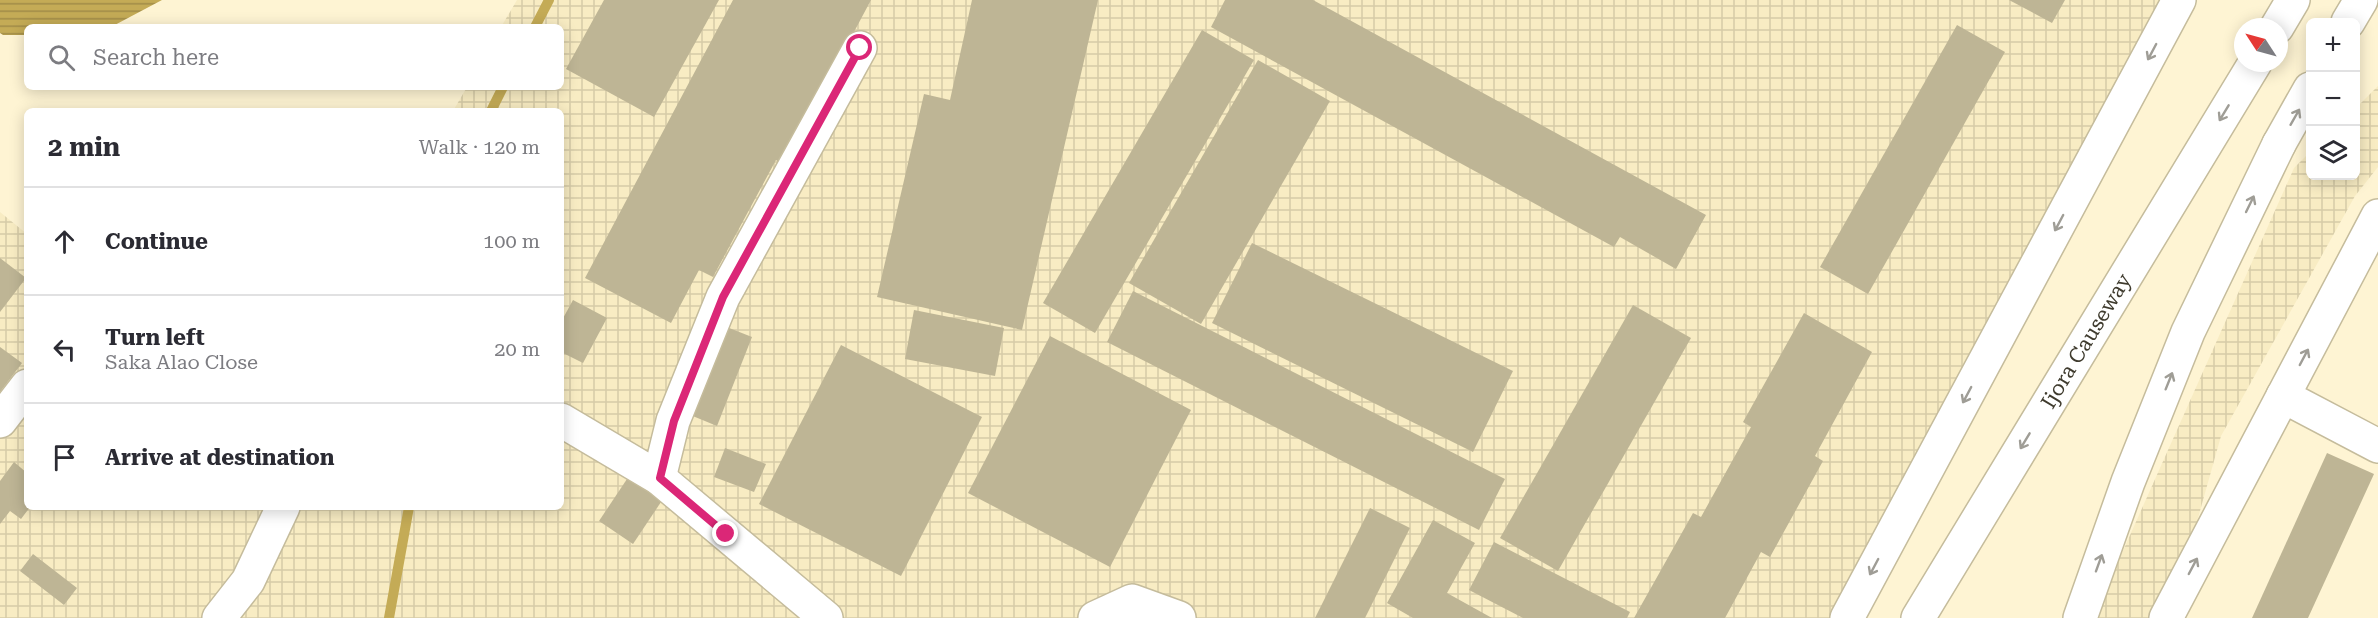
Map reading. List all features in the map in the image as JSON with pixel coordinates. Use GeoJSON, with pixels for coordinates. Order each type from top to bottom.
{"type":"FeatureCollection","features":[{"type":"Feature","properties":{"kind":"main road"},"geometry":{"type":"LineString","coordinates":[[1847,618],[2179,0]]}},
{"type":"Feature","properties":{"kind":"main road"},"geometry":{"type":"LineString","coordinates":[[2282,18],[2293,0]]}},
{"type":"Feature","properties":{"kind":"main road"},"geometry":{"type":"LineString","coordinates":[[2350,18],[2361,0]]}},
{"type":"Feature","properties":{"kind":"main road"},"geometry":{"type":"LineString","coordinates":[[660,478],[674,421],[723,297],[860,48]]}},
{"type":"Feature","properties":{"kind":"main road","name":"Ijora Causeway"},"geometry":{"type":"LineString","coordinates":[[1918,618],[2250,72]]}},
{"type":"Feature","properties":{"kind":"main road"},"geometry":{"type":"LineString","coordinates":[[2080,618],[2128,482],[2188,332],[2279,144],[2306,96]]}},
{"type":"Feature","properties":{"kind":"main road"},"geometry":{"type":"LineString","coordinates":[[2166,618],[2378,216]]}},
{"type":"Feature","properties":{"kind":"main road"},"geometry":{"type":"LineString","coordinates":[[0,421],[24,390]]}},
{"type":"Feature","properties":{"kind":"main road"},"geometry":{"type":"LineString","coordinates":[[2283,396],[2378,446]]}},
{"type":"Feature","properties":{"kind":"main road"},"geometry":{"type":"LineString","coordinates":[[564,422],[660,478],[826,618]]}},
{"type":"Feature","properties":{"kind":"main road"},"geometry":{"type":"LineString","coordinates":[[219,618],[248,582],[282,510]]}},
{"type":"Feature","properties":{"kind":"main road"},"geometry":{"type":"LineString","coordinates":[[1095,618],[1132,601],[1179,618]]}},
{"type":"Feature","properties":{"kind":"shaded area"},"geometry":{"type":"Polygon","coordinates":[[[0,0],[162,0],[117,24],[24,24],[24,35],[0,33],[0,0]]]}},
{"type":"Feature","properties":{"kind":"shaded area"},"geometry":{"type":"Polygon","coordinates":[[[517,0],[2163,0],[1832,618],[0,618],[0,212],[24,232],[24,510],[564,510],[564,108],[455,108],[465,90],[564,90],[564,24],[503,24],[517,0]]]}},
{"type":"Feature","properties":{"kind":"shaded area"},"geometry":{"type":"Polygon","coordinates":[[[2378,86],[2378,167],[2355,196],[2221,436],[2170,618],[2093,618],[2294,168],[2306,156],[2306,180],[2360,180],[2360,104],[2378,86]]]}},
{"type":"Feature","properties":{"kind":"building"},"geometry":{"type":"Polygon","coordinates":[[[604,0],[719,0],[654,117],[566,69],[604,0]]]}},
{"type":"Feature","properties":{"kind":"building"},"geometry":{"type":"Polygon","coordinates":[[[733,0],[871,0],[783,165],[776,160],[713,277],[699,270],[671,323],[585,278],[733,0]]]}},
{"type":"Feature","properties":{"kind":"building"},"geometry":{"type":"Polygon","coordinates":[[[972,0],[1098,0],[1022,330],[877,297],[924,94],[950,100],[972,0]]]}},
{"type":"Feature","properties":{"kind":"building"},"geometry":{"type":"Polygon","coordinates":[[[1225,0],[1313,0],[1706,215],[1676,269],[1620,237],[1614,247],[1211,27],[1225,0]]]}},
{"type":"Feature","properties":{"kind":"building"},"geometry":{"type":"Polygon","coordinates":[[[2009,0],[2065,0],[2052,23],[2009,0]]]}},
{"type":"Feature","properties":{"kind":"building"},"geometry":{"type":"Polygon","coordinates":[[[1957,25],[2005,52],[1868,294],[1820,267],[1957,25]]]}},
{"type":"Feature","properties":{"kind":"building"},"geometry":{"type":"Polygon","coordinates":[[[1202,30],[1254,60],[1095,333],[1043,303],[1202,30]]]}},
{"type":"Feature","properties":{"kind":"building"},"geometry":{"type":"Polygon","coordinates":[[[1258,60],[1330,101],[1201,324],[1129,283],[1258,60]]]}},
{"type":"Feature","properties":{"kind":"building"},"geometry":{"type":"Polygon","coordinates":[[[1252,243],[1513,371],[1473,452],[1212,323],[1252,243]]]}},
{"type":"Feature","properties":{"kind":"building"},"geometry":{"type":"Polygon","coordinates":[[[0,258],[24,276],[24,281],[0,312],[0,258]]]}},
{"type":"Feature","properties":{"kind":"building"},"geometry":{"type":"Polygon","coordinates":[[[1133,291],[1505,479],[1479,530],[1107,342],[1133,291]]]}},
{"type":"Feature","properties":{"kind":"building"},"geometry":{"type":"Polygon","coordinates":[[[573,300],[607,318],[583,363],[564,354],[564,316],[573,300]]]}},
{"type":"Feature","properties":{"kind":"building"},"geometry":{"type":"Polygon","coordinates":[[[1633,305],[1691,338],[1558,571],[1500,538],[1633,305]]]}},
{"type":"Feature","properties":{"kind":"building"},"geometry":{"type":"Polygon","coordinates":[[[914,310],[1004,328],[995,376],[905,359],[914,310]]]}},
{"type":"Feature","properties":{"kind":"building"},"geometry":{"type":"Polygon","coordinates":[[[1804,313],[1872,352],[1815,456],[1823,461],[1770,557],[1761,552],[1725,618],[1634,618],[1693,513],[1701,517],[1751,427],[1743,422],[1804,313]]]}},
{"type":"Feature","properties":{"kind":"building"},"geometry":{"type":"Polygon","coordinates":[[[719,324],[752,337],[717,426],[683,412],[719,324]]]}},
{"type":"Feature","properties":{"kind":"building"},"geometry":{"type":"Polygon","coordinates":[[[1050,336],[1191,410],[1110,567],[968,493],[1050,336]]]}},
{"type":"Feature","properties":{"kind":"building"},"geometry":{"type":"Polygon","coordinates":[[[841,345],[982,417],[901,576],[759,504],[841,345]]]}},
{"type":"Feature","properties":{"kind":"building"},"geometry":{"type":"Polygon","coordinates":[[[0,347],[22,363],[0,392],[0,347]]]}},
{"type":"Feature","properties":{"kind":"building"},"geometry":{"type":"Polygon","coordinates":[[[725,448],[766,464],[754,492],[714,477],[725,448]]]}},
{"type":"Feature","properties":{"kind":"building"},"geometry":{"type":"Polygon","coordinates":[[[2327,453],[2374,474],[2308,618],[2252,618],[2327,453]]]}},
{"type":"Feature","properties":{"kind":"building"},"geometry":{"type":"Polygon","coordinates":[[[14,462],[24,470],[24,510],[28,510],[21,519],[10,511],[0,524],[0,481],[14,462]]]}},
{"type":"Feature","properties":{"kind":"building"},"geometry":{"type":"Polygon","coordinates":[[[631,473],[665,496],[633,544],[599,521],[631,473]]]}},
{"type":"Feature","properties":{"kind":"building"},"geometry":{"type":"Polygon","coordinates":[[[1370,508],[1410,528],[1365,618],[1315,618],[1370,508]]]}},
{"type":"Feature","properties":{"kind":"building"},"geometry":{"type":"Polygon","coordinates":[[[1433,520],[1475,543],[1447,593],[1492,618],[1413,618],[1387,603],[1433,520]]]}},
{"type":"Feature","properties":{"kind":"building"},"geometry":{"type":"Polygon","coordinates":[[[1494,542],[1630,612],[1627,618],[1523,618],[1469,590],[1494,542]]]}},
{"type":"Feature","properties":{"kind":"building"},"geometry":{"type":"Polygon","coordinates":[[[33,554],[77,588],[64,605],[20,571],[33,554]]]}},
{"type":"Feature","properties":{"kind":"waterway"},"geometry":{"type":"LineString","coordinates":[[537,24],[549,0]]}},
{"type":"Feature","properties":{"kind":"waterway"},"geometry":{"type":"LineString","coordinates":[[492,108],[502,90]]}},
{"type":"Feature","properties":{"kind":"waterway"},"geometry":{"type":"LineString","coordinates":[[389,618],[408,510]]}},
{"type":"Feature","properties":{"kind":"route"},"geometry":{"type":"LineString","coordinates":[[726,534],[660,478],[674,421],[723,297],[860,48]]}}]}
